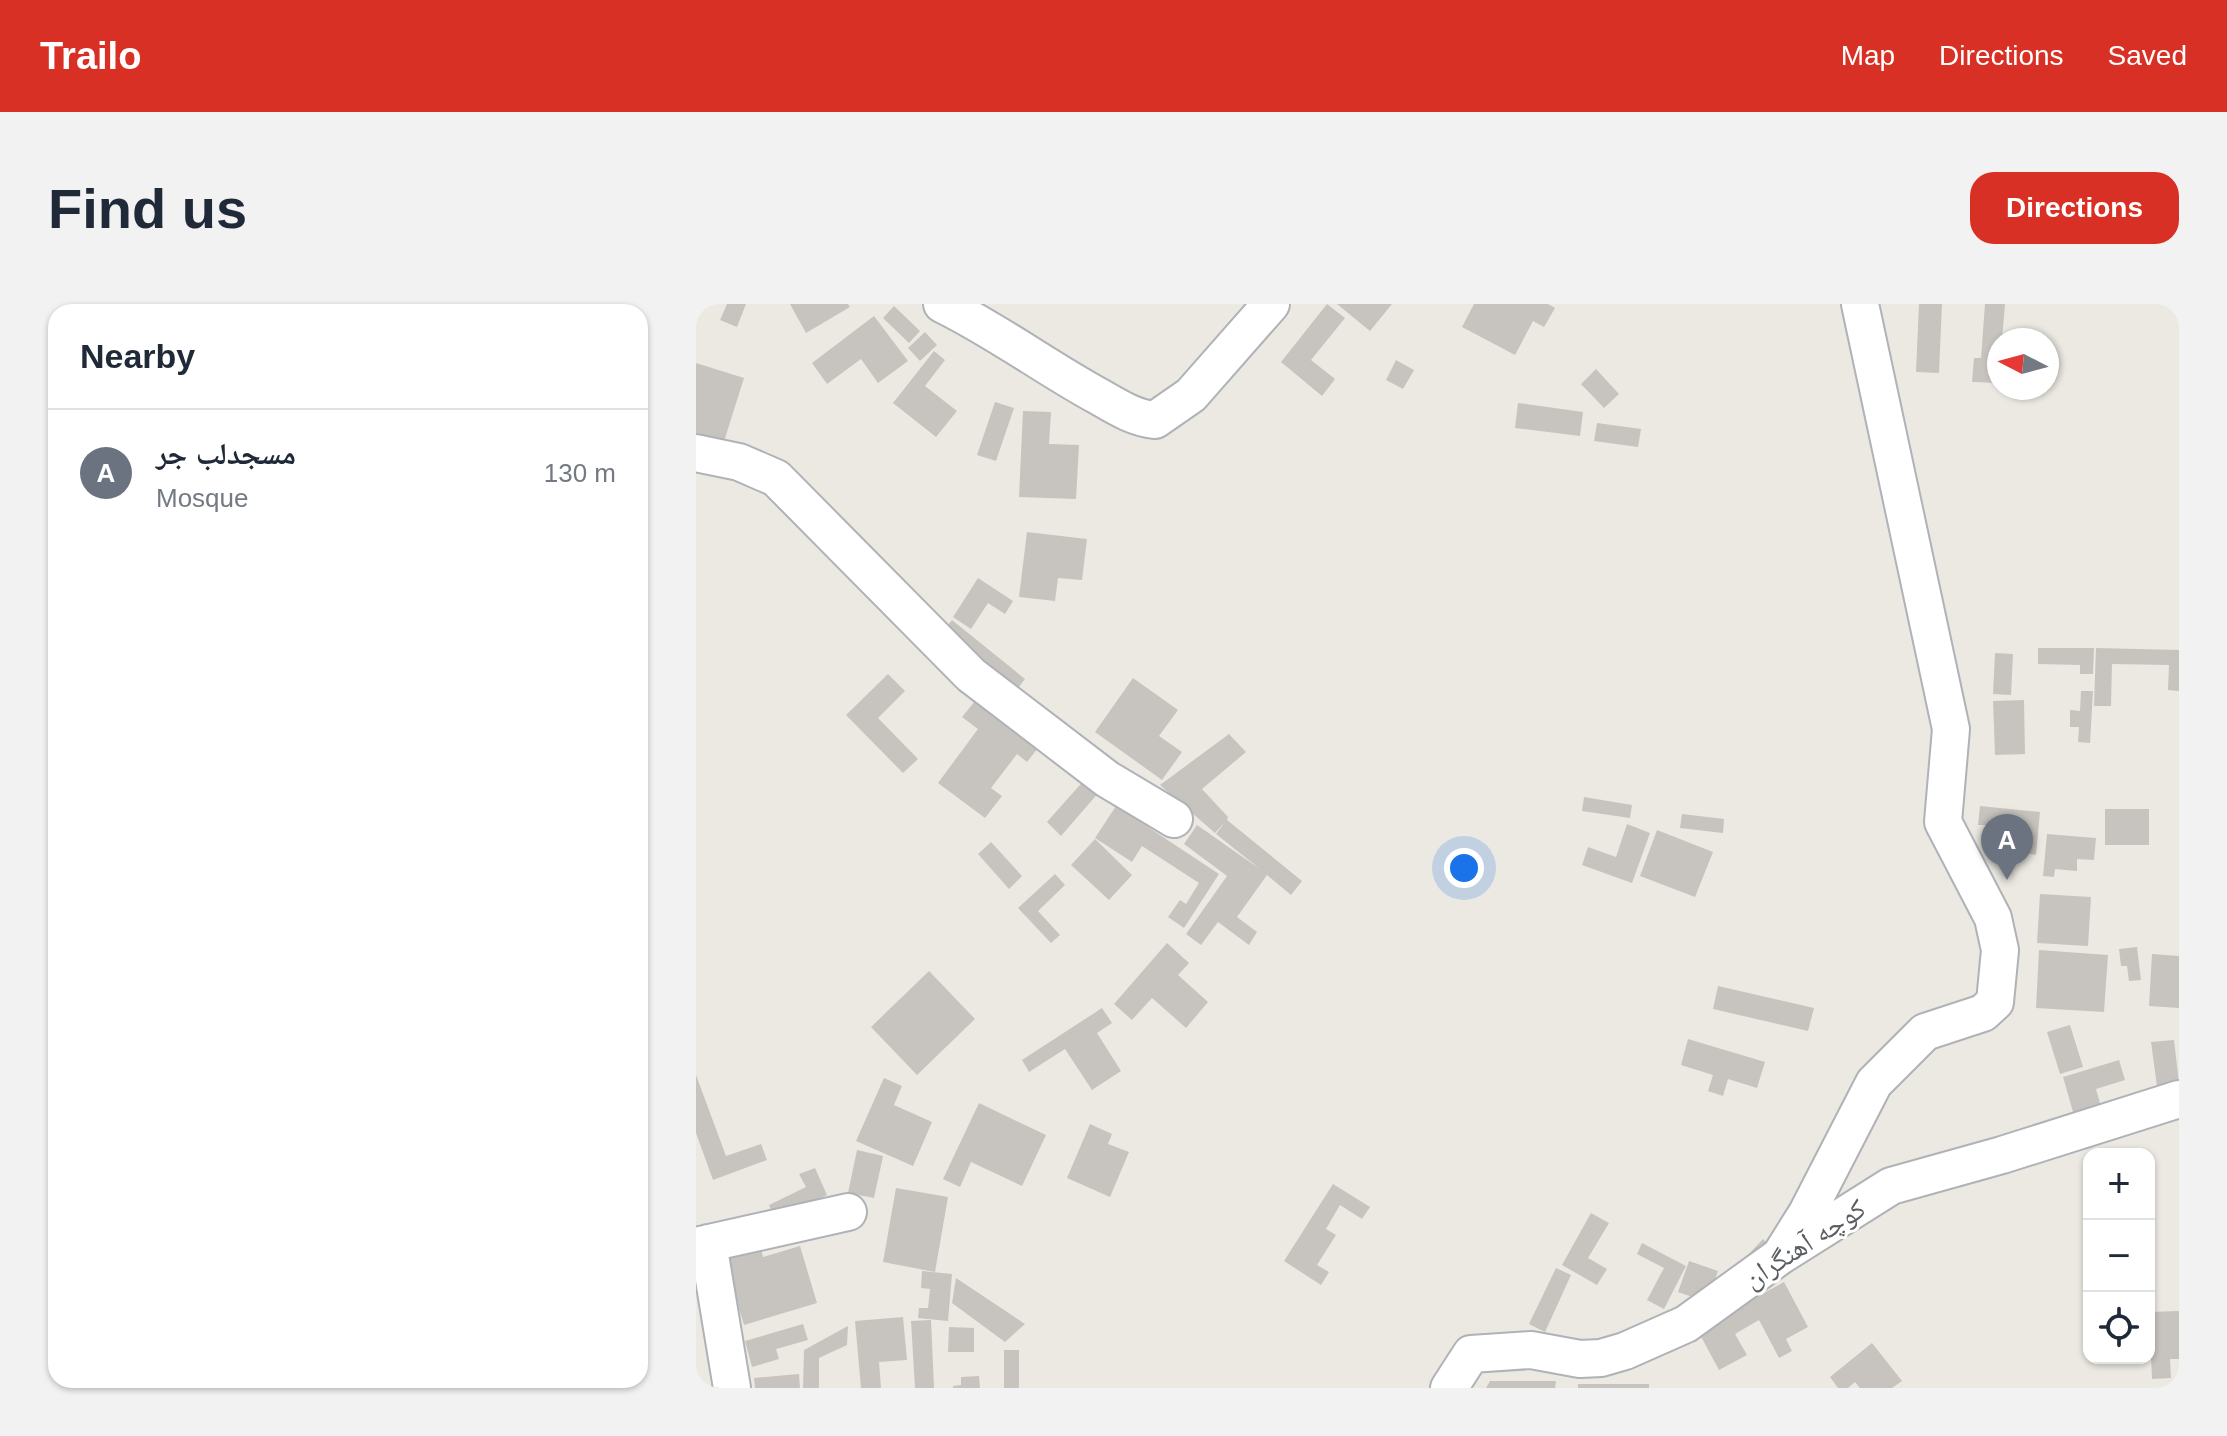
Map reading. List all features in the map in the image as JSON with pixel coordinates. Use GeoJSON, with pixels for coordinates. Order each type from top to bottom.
{"type":"FeatureCollection","features":[{"type":"Feature","properties":{"kind":"street"},"geometry":{"type":"LineString","coordinates":[[942,304],[975,320],[1126,412],[1139,419],[1155,420],[1191,395],[1271,304]]}},
{"type":"Feature","properties":{"kind":"street"},"geometry":{"type":"LineString","coordinates":[[1780,1256],[1807,1213],[1874,1083],[1925,1032],[1983,1013],[1995,1002],[2000,950],[1993,918],[1943,822],[1951,729],[1860,304]]}},
{"type":"Feature","properties":{"kind":"street"},"geometry":{"type":"LineString","coordinates":[[696,453],[739,462],[776,478],[971,675],[1107,779],[1174,819]]}},
{"type":"Feature","properties":{"kind":"street","name":"کوچه آهنگران"},"geometry":{"type":"LineString","coordinates":[[1449,1388],[1471,1354],[1531,1350],[1580,1359],[1601,1358],[1625,1351],[1686,1324],[1780,1256],[1891,1186],[2002,1155],[2179,1099]]}},
{"type":"Feature","properties":{"kind":"street"},"geometry":{"type":"LineString","coordinates":[[732,1388],[702,1244],[848,1212]]}},
{"type":"Feature","properties":{"kind":"building"},"geometry":{"type":"Polygon","coordinates":[[[727,304],[746,304],[737,327],[720,320],[727,304]]]}},
{"type":"Feature","properties":{"kind":"building"},"geometry":{"type":"Polygon","coordinates":[[[790,304],[848,304],[850,307],[806,333],[790,304]]]}},
{"type":"Feature","properties":{"kind":"building"},"geometry":{"type":"Polygon","coordinates":[[[1327,304],[1345,318],[1311,360],[1335,379],[1322,396],[1281,362],[1327,304]]]}},
{"type":"Feature","properties":{"kind":"building"},"geometry":{"type":"Polygon","coordinates":[[[1337,304],[1392,304],[1370,331],[1337,304]]]}},
{"type":"Feature","properties":{"kind":"building"},"geometry":{"type":"Polygon","coordinates":[[[1474,304],[1548,304],[1555,308],[1544,327],[1533,321],[1515,355],[1462,327],[1474,304]]]}},
{"type":"Feature","properties":{"kind":"building"},"geometry":{"type":"Polygon","coordinates":[[[1919,304],[1942,304],[1939,373],[1916,372],[1919,304]]]}},
{"type":"Feature","properties":{"kind":"building"},"geometry":{"type":"Polygon","coordinates":[[[1985,304],[2005,304],[2003,328],[1987,328],[1987,383],[1972,382],[1974,358],[1981,358],[1985,304]]]}},
{"type":"Feature","properties":{"kind":"building"},"geometry":{"type":"Polygon","coordinates":[[[894,306],[920,331],[909,343],[883,318],[894,306]]]}},
{"type":"Feature","properties":{"kind":"building"},"geometry":{"type":"Polygon","coordinates":[[[874,316],[908,361],[878,383],[861,359],[827,384],[812,363],[874,316]]]}},
{"type":"Feature","properties":{"kind":"building"},"geometry":{"type":"Polygon","coordinates":[[[925,332],[937,345],[920,361],[908,348],[925,332]]]}},
{"type":"Feature","properties":{"kind":"building"},"geometry":{"type":"Polygon","coordinates":[[[934,351],[945,360],[925,386],[957,411],[936,437],[893,403],[934,351]]]}},
{"type":"Feature","properties":{"kind":"building"},"geometry":{"type":"Polygon","coordinates":[[[1396,360],[1414,370],[1403,389],[1386,380],[1396,360]]]}},
{"type":"Feature","properties":{"kind":"building"},"geometry":{"type":"Polygon","coordinates":[[[696,363],[744,378],[721,451],[696,443],[696,363]]]}},
{"type":"Feature","properties":{"kind":"building"},"geometry":{"type":"Polygon","coordinates":[[[1596,369],[1619,394],[1604,408],[1581,384],[1596,369]]]}},
{"type":"Feature","properties":{"kind":"building"},"geometry":{"type":"Polygon","coordinates":[[[995,402],[1014,408],[996,461],[977,455],[995,402]]]}},
{"type":"Feature","properties":{"kind":"building"},"geometry":{"type":"Polygon","coordinates":[[[1518,403],[1583,412],[1580,436],[1515,428],[1518,403]]]}},
{"type":"Feature","properties":{"kind":"building"},"geometry":{"type":"Polygon","coordinates":[[[1023,411],[1051,412],[1049,444],[1079,445],[1076,499],[1019,497],[1023,411]]]}},
{"type":"Feature","properties":{"kind":"building"},"geometry":{"type":"Polygon","coordinates":[[[1597,423],[1641,429],[1638,447],[1594,441],[1597,423]]]}},
{"type":"Feature","properties":{"kind":"building"},"geometry":{"type":"Polygon","coordinates":[[[1027,532],[1087,539],[1082,580],[1058,578],[1055,601],[1019,597],[1027,532]]]}},
{"type":"Feature","properties":{"kind":"building"},"geometry":{"type":"Polygon","coordinates":[[[978,578],[1013,601],[1005,614],[988,603],[971,629],[953,617],[978,578]]]}},
{"type":"Feature","properties":{"kind":"building"},"geometry":{"type":"Polygon","coordinates":[[[952,620],[1025,679],[1012,696],[938,637],[952,620]]]}},
{"type":"Feature","properties":{"kind":"building"},"geometry":{"type":"Polygon","coordinates":[[[2038,648],[2094,648],[2093,674],[2080,674],[2080,665],[2038,664],[2038,648]]]}},
{"type":"Feature","properties":{"kind":"building"},"geometry":{"type":"Polygon","coordinates":[[[2096,648],[2179,650],[2179,691],[2168,690],[2169,665],[2112,664],[2111,706],[2094,706],[2096,648]]]}},
{"type":"Feature","properties":{"kind":"building"},"geometry":{"type":"Polygon","coordinates":[[[1995,653],[2013,654],[2011,695],[1993,694],[1995,653]]]}},
{"type":"Feature","properties":{"kind":"building"},"geometry":{"type":"Polygon","coordinates":[[[888,674],[905,691],[878,718],[918,759],[903,773],[846,715],[888,674]]]}},
{"type":"Feature","properties":{"kind":"building"},"geometry":{"type":"Polygon","coordinates":[[[1133,678],[1178,710],[1159,736],[1182,752],[1162,780],[1095,732],[1133,678]]]}},
{"type":"Feature","properties":{"kind":"building"},"geometry":{"type":"Polygon","coordinates":[[[2081,691],[2093,691],[2090,743],[2078,742],[2079,727],[2070,727],[2070,710],[2080,711],[2081,691]]]}},
{"type":"Feature","properties":{"kind":"building"},"geometry":{"type":"Polygon","coordinates":[[[2024,700],[2025,754],[1995,755],[1993,701],[2024,700]]]}},
{"type":"Feature","properties":{"kind":"building"},"geometry":{"type":"Polygon","coordinates":[[[975,701],[1038,748],[1027,762],[1017,754],[991,788],[1002,796],[985,818],[938,783],[978,729],[962,717],[975,701]]]}},
{"type":"Feature","properties":{"kind":"building"},"geometry":{"type":"Polygon","coordinates":[[[1229,734],[1246,752],[1202,789],[1228,817],[1227,820],[1302,881],[1291,895],[1267,875],[1237,917],[1257,932],[1249,945],[1218,922],[1201,945],[1186,934],[1227,876],[1184,844],[1197,825],[1260,869],[1216,834],[1225,822],[1215,833],[1160,785],[1229,734]]]}},
{"type":"Feature","properties":{"kind":"building"},"geometry":{"type":"Polygon","coordinates":[[[1086,778],[1100,791],[1061,836],[1047,822],[1086,778]]]}},
{"type":"Feature","properties":{"kind":"building"},"geometry":{"type":"Polygon","coordinates":[[[1584,797],[1632,805],[1630,818],[1582,811],[1584,797]]]}},
{"type":"Feature","properties":{"kind":"building"},"geometry":{"type":"Polygon","coordinates":[[[1116,806],[1219,874],[1184,928],[1168,917],[1180,900],[1186,904],[1199,883],[1142,846],[1132,862],[1095,838],[1116,806]]]}},
{"type":"Feature","properties":{"kind":"building"},"geometry":{"type":"Polygon","coordinates":[[[1980,806],[2040,812],[2036,855],[1994,847],[1987,825],[1978,825],[1980,806]]]}},
{"type":"Feature","properties":{"kind":"building"},"geometry":{"type":"Polygon","coordinates":[[[2105,809],[2149,809],[2149,845],[2105,845],[2105,809]]]}},
{"type":"Feature","properties":{"kind":"building"},"geometry":{"type":"Polygon","coordinates":[[[1682,814],[1724,819],[1723,833],[1680,828],[1682,814]]]}},
{"type":"Feature","properties":{"kind":"building"},"geometry":{"type":"Polygon","coordinates":[[[1627,824],[1650,833],[1632,883],[1582,865],[1588,847],[1616,857],[1627,824]]]}},
{"type":"Feature","properties":{"kind":"building"},"geometry":{"type":"Polygon","coordinates":[[[1657,830],[1713,852],[1695,897],[1640,876],[1657,830]]]}},
{"type":"Feature","properties":{"kind":"building"},"geometry":{"type":"Polygon","coordinates":[[[2047,834],[2096,838],[2094,860],[2077,859],[2077,871],[2055,869],[2054,877],[2043,876],[2047,834]]]}},
{"type":"Feature","properties":{"kind":"building"},"geometry":{"type":"Polygon","coordinates":[[[1095,839],[1132,875],[1109,900],[1071,865],[1095,839]]]}},
{"type":"Feature","properties":{"kind":"building"},"geometry":{"type":"Polygon","coordinates":[[[991,842],[1022,876],[1009,889],[978,854],[991,842]]]}},
{"type":"Feature","properties":{"kind":"building"},"geometry":{"type":"Polygon","coordinates":[[[1055,874],[1065,885],[1038,911],[1060,935],[1051,943],[1018,908],[1055,874]]]}},
{"type":"Feature","properties":{"kind":"building"},"geometry":{"type":"Polygon","coordinates":[[[2040,894],[2091,897],[2088,946],[2037,943],[2040,894]]]}},
{"type":"Feature","properties":{"kind":"building"},"geometry":{"type":"Polygon","coordinates":[[[1167,943],[1189,963],[1178,975],[1208,1002],[1186,1028],[1152,998],[1132,1020],[1114,1004],[1167,943]]]}},
{"type":"Feature","properties":{"kind":"building"},"geometry":{"type":"Polygon","coordinates":[[[2137,947],[2141,980],[2129,981],[2127,966],[2121,966],[2119,949],[2137,947]]]}},
{"type":"Feature","properties":{"kind":"building"},"geometry":{"type":"Polygon","coordinates":[[[2039,950],[2108,955],[2104,1012],[2036,1008],[2039,950]]]}},
{"type":"Feature","properties":{"kind":"building"},"geometry":{"type":"Polygon","coordinates":[[[2152,954],[2179,956],[2179,1008],[2149,1006],[2152,954]]]}},
{"type":"Feature","properties":{"kind":"building"},"geometry":{"type":"Polygon","coordinates":[[[929,971],[975,1019],[917,1075],[871,1027],[929,971]]]}},
{"type":"Feature","properties":{"kind":"building"},"geometry":{"type":"Polygon","coordinates":[[[1718,986],[1814,1008],[1808,1031],[1713,1009],[1718,986]]]}},
{"type":"Feature","properties":{"kind":"building"},"geometry":{"type":"Polygon","coordinates":[[[1102,1008],[1112,1023],[1097,1033],[1121,1071],[1092,1090],[1065,1049],[1029,1072],[1022,1060],[1102,1008]]]}},
{"type":"Feature","properties":{"kind":"building"},"geometry":{"type":"Polygon","coordinates":[[[2070,1025],[2083,1067],[2060,1074],[2047,1032],[2070,1025]]]}},
{"type":"Feature","properties":{"kind":"building"},"geometry":{"type":"Polygon","coordinates":[[[1688,1039],[1765,1062],[1757,1088],[1728,1079],[1723,1096],[1708,1091],[1713,1075],[1681,1065],[1688,1039]]]}},
{"type":"Feature","properties":{"kind":"building"},"geometry":{"type":"Polygon","coordinates":[[[2174,1040],[2179,1083],[2158,1094],[2151,1042],[2174,1040]]]}},
{"type":"Feature","properties":{"kind":"building"},"geometry":{"type":"Polygon","coordinates":[[[2119,1060],[2125,1080],[2096,1089],[2102,1110],[2075,1119],[2063,1077],[2119,1060]]]}},
{"type":"Feature","properties":{"kind":"building"},"geometry":{"type":"Polygon","coordinates":[[[696,1075],[726,1156],[761,1144],[767,1160],[713,1180],[696,1133],[696,1075]]]}},
{"type":"Feature","properties":{"kind":"building"},"geometry":{"type":"Polygon","coordinates":[[[884,1078],[902,1086],[894,1105],[932,1122],[913,1166],[856,1141],[884,1078]]]}},
{"type":"Feature","properties":{"kind":"building"},"geometry":{"type":"Polygon","coordinates":[[[979,1103],[1046,1135],[1022,1186],[971,1162],[960,1187],[943,1179],[979,1103]]]}},
{"type":"Feature","properties":{"kind":"building"},"geometry":{"type":"Polygon","coordinates":[[[1090,1124],[1112,1134],[1108,1144],[1129,1152],[1110,1197],[1067,1178],[1090,1124]]]}},
{"type":"Feature","properties":{"kind":"building"},"geometry":{"type":"Polygon","coordinates":[[[857,1150],[883,1156],[874,1198],[848,1193],[857,1150]]]}},
{"type":"Feature","properties":{"kind":"building"},"geometry":{"type":"Polygon","coordinates":[[[815,1168],[827,1195],[775,1220],[769,1205],[806,1187],[799,1174],[815,1168]]]}},
{"type":"Feature","properties":{"kind":"building"},"geometry":{"type":"Polygon","coordinates":[[[1333,1184],[1370,1207],[1362,1219],[1340,1205],[1326,1229],[1336,1235],[1317,1265],[1329,1272],[1321,1285],[1284,1261],[1333,1184]]]}},
{"type":"Feature","properties":{"kind":"building"},"geometry":{"type":"Polygon","coordinates":[[[896,1188],[948,1197],[935,1272],[883,1262],[896,1188]]]}},
{"type":"Feature","properties":{"kind":"building"},"geometry":{"type":"Polygon","coordinates":[[[1591,1213],[1609,1223],[1588,1258],[1607,1269],[1597,1285],[1562,1265],[1591,1213]]]}},
{"type":"Feature","properties":{"kind":"building"},"geometry":{"type":"Polygon","coordinates":[[[1763,1239],[1773,1249],[1757,1266],[1747,1256],[1763,1239]]]}},
{"type":"Feature","properties":{"kind":"building"},"geometry":{"type":"Polygon","coordinates":[[[1642,1243],[1686,1266],[1664,1309],[1647,1300],[1664,1268],[1637,1254],[1642,1243]]]}},
{"type":"Feature","properties":{"kind":"building"},"geometry":{"type":"Polygon","coordinates":[[[800,1246],[817,1303],[744,1325],[724,1259],[761,1248],[763,1257],[800,1246]]]}},
{"type":"Feature","properties":{"kind":"building"},"geometry":{"type":"Polygon","coordinates":[[[1689,1261],[1718,1271],[1707,1302],[1678,1292],[1689,1261]]]}},
{"type":"Feature","properties":{"kind":"building"},"geometry":{"type":"Polygon","coordinates":[[[1556,1268],[1571,1275],[1545,1332],[1529,1324],[1556,1268]]]}},
{"type":"Feature","properties":{"kind":"building"},"geometry":{"type":"Polygon","coordinates":[[[922,1271],[952,1274],[948,1321],[918,1318],[919,1308],[928,1308],[930,1289],[921,1288],[922,1271]]]}},
{"type":"Feature","properties":{"kind":"building"},"geometry":{"type":"Polygon","coordinates":[[[956,1278],[1025,1324],[1005,1342],[952,1303],[956,1278]]]}},
{"type":"Feature","properties":{"kind":"building"},"geometry":{"type":"Polygon","coordinates":[[[1784,1282],[1808,1327],[1786,1339],[1792,1351],[1779,1358],[1759,1320],[1735,1334],[1747,1355],[1719,1370],[1697,1329],[1784,1282]]]}},
{"type":"Feature","properties":{"kind":"building"},"geometry":{"type":"Polygon","coordinates":[[[2179,1311],[2179,1359],[2170,1359],[2171,1378],[2152,1379],[2155,1312],[2179,1311]]]}},
{"type":"Feature","properties":{"kind":"building"},"geometry":{"type":"Polygon","coordinates":[[[903,1317],[907,1360],[879,1362],[881,1388],[861,1388],[855,1321],[903,1317]]]}},
{"type":"Feature","properties":{"kind":"building"},"geometry":{"type":"Polygon","coordinates":[[[931,1320],[934,1388],[915,1388],[911,1321],[931,1320]]]}},
{"type":"Feature","properties":{"kind":"building"},"geometry":{"type":"Polygon","coordinates":[[[803,1324],[808,1340],[776,1349],[779,1359],[752,1367],[745,1341],[803,1324]]]}},
{"type":"Feature","properties":{"kind":"building"},"geometry":{"type":"Polygon","coordinates":[[[848,1326],[847,1345],[819,1358],[819,1388],[803,1388],[804,1350],[848,1326]]]}},
{"type":"Feature","properties":{"kind":"building"},"geometry":{"type":"Polygon","coordinates":[[[949,1327],[974,1328],[974,1352],[948,1352],[949,1327]]]}},
{"type":"Feature","properties":{"kind":"building"},"geometry":{"type":"Polygon","coordinates":[[[1872,1343],[1902,1381],[1892,1388],[1860,1388],[1855,1382],[1848,1388],[1838,1388],[1830,1377],[1872,1343]]]}},
{"type":"Feature","properties":{"kind":"building"},"geometry":{"type":"Polygon","coordinates":[[[1004,1350],[1019,1350],[1019,1388],[1004,1388],[1004,1350]]]}},
{"type":"Feature","properties":{"kind":"building"},"geometry":{"type":"Polygon","coordinates":[[[799,1374],[800,1388],[755,1388],[754,1378],[799,1374]]]}},
{"type":"Feature","properties":{"kind":"building"},"geometry":{"type":"Polygon","coordinates":[[[979,1376],[980,1388],[953,1388],[961,1385],[961,1377],[979,1376]]]}},
{"type":"Feature","properties":{"kind":"building"},"geometry":{"type":"Polygon","coordinates":[[[1490,1381],[1556,1381],[1555,1388],[1486,1388],[1490,1381]]]}},
{"type":"Feature","properties":{"kind":"building"},"geometry":{"type":"Polygon","coordinates":[[[1578,1384],[1649,1384],[1649,1388],[1578,1388],[1578,1384]]]}},
{"type":"Feature","properties":{"kind":"place","name":"مسجدلب جر"},"geometry":{"type":"Point","coordinates":[2007,880]}}]}
